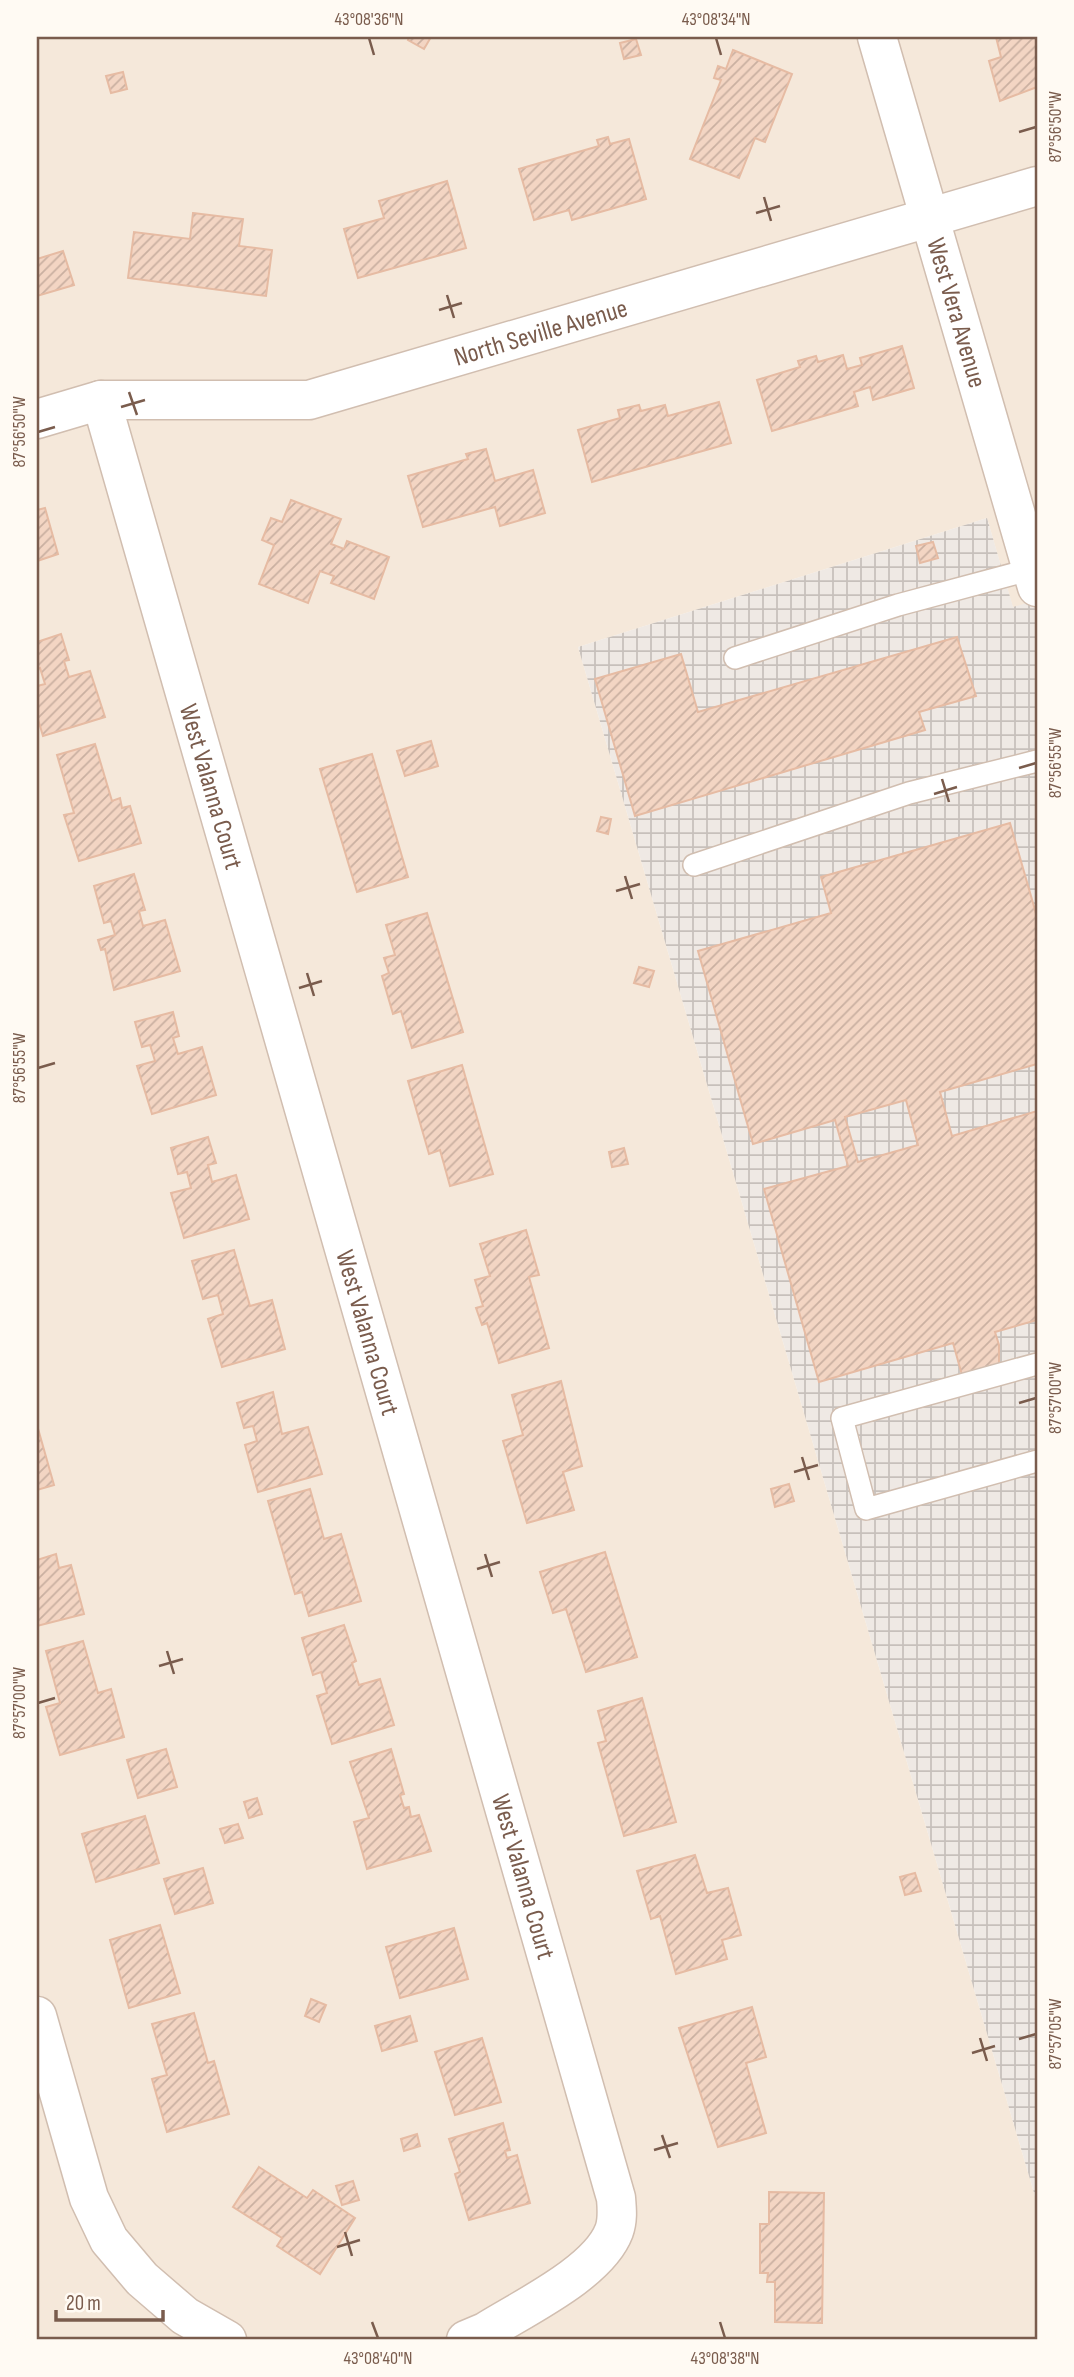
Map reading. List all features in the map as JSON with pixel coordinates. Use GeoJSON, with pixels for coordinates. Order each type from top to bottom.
{"type":"FeatureCollection","features":[{"type":"Feature","properties":{"kind":"street","name":"West Vera Avenue"},"geometry":{"type":"LineString","coordinates":[[877,37],[1035,578]]}},
{"type":"Feature","properties":{"kind":"street","name":"North Seville Avenue"},"geometry":{"type":"LineString","coordinates":[[37,419],[102,401],[309,400],[1037,186]]}},
{"type":"Feature","properties":{"kind":"street","name":"West Valanna Court"},"geometry":{"type":"LineString","coordinates":[[102,401],[616,2198],[617,2220],[613,2234],[594,2260],[485,2332],[466,2340]]}},
{"type":"Feature","properties":{"kind":"street"},"geometry":{"type":"LineString","coordinates":[[37,2016],[89,2197],[109,2240],[142,2279],[185,2316],[227,2340]]}},
{"type":"Feature","properties":{"kind":"lane"},"geometry":{"type":"LineString","coordinates":[[735,658],[898,606],[1035,578]]}},
{"type":"Feature","properties":{"kind":"lane"},"geometry":{"type":"LineString","coordinates":[[694,864],[909,793],[1037,761]]}},
{"type":"Feature","properties":{"kind":"lane"},"geometry":{"type":"LineString","coordinates":[[1037,1364],[842,1418],[866,1509],[1037,1461]]}},
{"type":"Feature","properties":{"kind":"shaded area"},"geometry":{"type":"Polygon","coordinates":[[[37,37],[1037,37],[1037,600],[1013,608],[987,518],[578,647],[1037,2203],[1037,2340],[37,2340],[37,37]]]}},
{"type":"Feature","properties":{"kind":"shaded area"},"geometry":{"type":"Polygon","coordinates":[[[987,518],[1013,607],[1037,600],[1037,2203],[578,647],[987,518]]]}},
{"type":"Feature","properties":{"kind":"building"},"geometry":{"type":"Polygon","coordinates":[[[409,37],[431,37],[424,49],[408,40],[409,37]]]}},
{"type":"Feature","properties":{"kind":"building"},"geometry":{"type":"Polygon","coordinates":[[[996,37],[1037,37],[1037,87],[1000,101],[989,61],[1001,57],[996,37]]]}},
{"type":"Feature","properties":{"kind":"building"},"geometry":{"type":"Polygon","coordinates":[[[636,39],[641,55],[624,59],[620,43],[636,39]]]}},
{"type":"Feature","properties":{"kind":"building"},"geometry":{"type":"Polygon","coordinates":[[[733,50],[792,74],[765,142],[755,138],[739,178],[690,159],[721,80],[714,78],[718,66],[726,69],[733,50]]]}},
{"type":"Feature","properties":{"kind":"building"},"geometry":{"type":"Polygon","coordinates":[[[123,72],[127,89],[111,93],[106,76],[123,72]]]}},
{"type":"Feature","properties":{"kind":"building"},"geometry":{"type":"Polygon","coordinates":[[[608,137],[610,144],[629,139],[646,199],[572,220],[569,210],[534,220],[519,169],[599,146],[597,140],[608,137]]]}},
{"type":"Feature","properties":{"kind":"building"},"geometry":{"type":"Polygon","coordinates":[[[447,181],[466,248],[358,278],[344,229],[384,218],[379,201],[447,181]]]}},
{"type":"Feature","properties":{"kind":"building"},"geometry":{"type":"Polygon","coordinates":[[[193,213],[243,219],[239,246],[272,250],[266,296],[128,278],[134,232],[190,239],[193,213]]]}},
{"type":"Feature","properties":{"kind":"building"},"geometry":{"type":"Polygon","coordinates":[[[63,251],[74,285],[37,296],[37,259],[63,251]]]}},
{"type":"Feature","properties":{"kind":"building"},"geometry":{"type":"Polygon","coordinates":[[[902,346],[914,388],[873,400],[870,387],[854,392],[858,406],[772,431],[757,380],[800,367],[798,361],[816,356],[818,362],[843,355],[847,369],[862,365],[860,358],[902,346]]]}},
{"type":"Feature","properties":{"kind":"building"},"geometry":{"type":"Polygon","coordinates":[[[719,402],[731,443],[592,482],[578,430],[620,418],[618,410],[639,405],[641,411],[665,405],[668,416],[719,402]]]}},
{"type":"Feature","properties":{"kind":"building"},"geometry":{"type":"Polygon","coordinates":[[[486,449],[495,481],[533,470],[545,513],[500,526],[495,507],[423,527],[408,476],[468,459],[466,454],[486,449]]]}},
{"type":"Feature","properties":{"kind":"building"},"geometry":{"type":"Polygon","coordinates":[[[291,500],[341,519],[331,544],[344,549],[347,541],[389,557],[374,599],[331,583],[334,576],[320,571],[308,603],[259,584],[274,545],[262,540],[271,518],[282,522],[291,500]]]}},
{"type":"Feature","properties":{"kind":"building"},"geometry":{"type":"Polygon","coordinates":[[[45,508],[58,554],[37,561],[37,510],[45,508]]]}},
{"type":"Feature","properties":{"kind":"building"},"geometry":{"type":"Polygon","coordinates":[[[933,542],[938,558],[920,563],[916,546],[933,542]]]}},
{"type":"Feature","properties":{"kind":"building"},"geometry":{"type":"Polygon","coordinates":[[[61,634],[69,660],[64,661],[69,677],[90,671],[105,717],[43,736],[37,716],[37,686],[45,684],[40,668],[37,669],[37,642],[61,634]]]}},
{"type":"Feature","properties":{"kind":"building"},"geometry":{"type":"Polygon","coordinates":[[[957,637],[976,696],[919,712],[925,730],[635,816],[595,679],[681,654],[698,712],[957,637]]]}},
{"type":"Feature","properties":{"kind":"building"},"geometry":{"type":"Polygon","coordinates":[[[431,741],[438,766],[405,776],[397,751],[431,741]]]}},
{"type":"Feature","properties":{"kind":"building"},"geometry":{"type":"Polygon","coordinates":[[[95,744],[112,801],[120,798],[122,808],[130,806],[141,843],[79,861],[64,815],[74,813],[57,755],[95,744]]]}},
{"type":"Feature","properties":{"kind":"building"},"geometry":{"type":"Polygon","coordinates":[[[372,754],[408,877],[357,892],[320,769],[372,754]]]}},
{"type":"Feature","properties":{"kind":"building"},"geometry":{"type":"Polygon","coordinates":[[[601,817],[611,819],[608,834],[597,831],[601,817]]]}},
{"type":"Feature","properties":{"kind":"building"},"geometry":{"type":"Polygon","coordinates":[[[1010,823],[1037,917],[1037,1064],[940,1092],[952,1136],[1037,1111],[1037,1320],[995,1332],[999,1345],[999,1364],[962,1375],[953,1343],[819,1382],[764,1189],[848,1166],[835,1120],[753,1144],[698,951],[831,913],[821,877],[1010,823]],[[906,1100],[845,1117],[858,1162],[918,1145],[906,1100]]]}},
{"type":"Feature","properties":{"kind":"building"},"geometry":{"type":"Polygon","coordinates":[[[134,874],[145,910],[139,911],[143,926],[165,920],[180,971],[114,990],[105,949],[101,950],[98,940],[115,935],[111,921],[104,923],[94,886],[134,874]]]}},
{"type":"Feature","properties":{"kind":"building"},"geometry":{"type":"Polygon","coordinates":[[[427,913],[463,1032],[412,1048],[401,1011],[393,1014],[382,976],[389,973],[384,958],[395,955],[386,925],[427,913]]]}},
{"type":"Feature","properties":{"kind":"building"},"geometry":{"type":"Polygon","coordinates":[[[639,967],[654,971],[649,987],[634,983],[639,967]]]}},
{"type":"Feature","properties":{"kind":"building"},"geometry":{"type":"Polygon","coordinates":[[[173,1012],[179,1036],[173,1038],[178,1054],[202,1047],[216,1095],[152,1114],[137,1066],[155,1061],[150,1045],[142,1047],[135,1022],[173,1012]]]}},
{"type":"Feature","properties":{"kind":"building"},"geometry":{"type":"Polygon","coordinates":[[[462,1065],[493,1174],[450,1186],[440,1150],[429,1154],[408,1081],[462,1065]]]}},
{"type":"Feature","properties":{"kind":"building"},"geometry":{"type":"Polygon","coordinates":[[[208,1137],[216,1163],[208,1165],[212,1182],[236,1175],[249,1219],[184,1238],[171,1193],[191,1188],[187,1172],[178,1174],[171,1148],[208,1137]]]}},
{"type":"Feature","properties":{"kind":"building"},"geometry":{"type":"Polygon","coordinates":[[[624,1148],[628,1164],[612,1167],[609,1152],[624,1148]]]}},
{"type":"Feature","properties":{"kind":"building"},"geometry":{"type":"Polygon","coordinates":[[[526,1230],[539,1275],[529,1277],[549,1348],[499,1363],[487,1323],[482,1325],[476,1308],[483,1306],[475,1280],[490,1276],[480,1244],[526,1230]]]}},
{"type":"Feature","properties":{"kind":"building"},"geometry":{"type":"Polygon","coordinates":[[[234,1250],[250,1306],[272,1300],[285,1349],[222,1367],[208,1319],[223,1314],[218,1295],[203,1299],[192,1261],[234,1250]]]}},
{"type":"Feature","properties":{"kind":"building"},"geometry":{"type":"Polygon","coordinates":[[[561,1381],[582,1466],[563,1472],[574,1510],[527,1523],[503,1441],[523,1435],[512,1395],[561,1381]]]}},
{"type":"Feature","properties":{"kind":"building"},"geometry":{"type":"Polygon","coordinates":[[[273,1392],[282,1434],[308,1427],[322,1474],[258,1492],[245,1445],[257,1441],[253,1426],[244,1428],[237,1403],[273,1392]]]}},
{"type":"Feature","properties":{"kind":"building"},"geometry":{"type":"Polygon","coordinates":[[[37,1425],[54,1485],[37,1490],[37,1425]]]}},
{"type":"Feature","properties":{"kind":"building"},"geometry":{"type":"Polygon","coordinates":[[[789,1484],[794,1501],[775,1507],[771,1489],[789,1484]]]}},
{"type":"Feature","properties":{"kind":"building"},"geometry":{"type":"Polygon","coordinates":[[[310,1489],[324,1539],[341,1534],[361,1601],[309,1616],[302,1592],[295,1594],[268,1501],[310,1489]]]}},
{"type":"Feature","properties":{"kind":"building"},"geometry":{"type":"Polygon","coordinates":[[[605,1552],[637,1657],[586,1672],[566,1609],[553,1613],[540,1572],[605,1552]]]}},
{"type":"Feature","properties":{"kind":"building"},"geometry":{"type":"Polygon","coordinates":[[[56,1554],[59,1568],[71,1565],[84,1614],[37,1626],[37,1560],[56,1554]]]}},
{"type":"Feature","properties":{"kind":"building"},"geometry":{"type":"Polygon","coordinates":[[[344,1625],[356,1661],[352,1663],[359,1685],[380,1679],[394,1725],[332,1744],[317,1696],[327,1693],[321,1672],[313,1675],[302,1638],[344,1625]]]}},
{"type":"Feature","properties":{"kind":"building"},"geometry":{"type":"Polygon","coordinates":[[[83,1641],[98,1693],[111,1689],[124,1737],[60,1755],[46,1707],[60,1703],[46,1651],[83,1641]]]}},
{"type":"Feature","properties":{"kind":"building"},"geometry":{"type":"Polygon","coordinates":[[[642,1698],[676,1822],[624,1836],[598,1743],[606,1741],[598,1711],[642,1698]]]}},
{"type":"Feature","properties":{"kind":"building"},"geometry":{"type":"Polygon","coordinates":[[[166,1749],[177,1787],[138,1798],[127,1760],[166,1749]]]}},
{"type":"Feature","properties":{"kind":"building"},"geometry":{"type":"Polygon","coordinates":[[[391,1749],[404,1794],[400,1795],[404,1808],[409,1807],[411,1817],[419,1815],[431,1851],[367,1869],[354,1822],[369,1818],[350,1762],[391,1749]]]}},
{"type":"Feature","properties":{"kind":"building"},"geometry":{"type":"Polygon","coordinates":[[[257,1798],[262,1814],[249,1818],[244,1802],[257,1798]]]}},
{"type":"Feature","properties":{"kind":"building"},"geometry":{"type":"Polygon","coordinates":[[[145,1816],[159,1863],[96,1882],[82,1834],[145,1816]]]}},
{"type":"Feature","properties":{"kind":"building"},"geometry":{"type":"Polygon","coordinates":[[[238,1824],[243,1838],[225,1843],[220,1829],[238,1824]]]}},
{"type":"Feature","properties":{"kind":"building"},"geometry":{"type":"Polygon","coordinates":[[[695,1855],[707,1893],[728,1888],[741,1935],[722,1940],[727,1959],[676,1974],[660,1916],[651,1919],[637,1871],[695,1855]]]}},
{"type":"Feature","properties":{"kind":"building"},"geometry":{"type":"Polygon","coordinates":[[[203,1868],[213,1903],[175,1914],[164,1879],[203,1868]]]}},
{"type":"Feature","properties":{"kind":"building"},"geometry":{"type":"Polygon","coordinates":[[[915,1873],[921,1891],[905,1895],[900,1877],[915,1873]]]}},
{"type":"Feature","properties":{"kind":"building"},"geometry":{"type":"Polygon","coordinates":[[[160,1925],[180,1993],[129,2008],[110,1940],[160,1925]]]}},
{"type":"Feature","properties":{"kind":"building"},"geometry":{"type":"Polygon","coordinates":[[[454,1928],[468,1979],[400,1998],[386,1947],[454,1928]]]}},
{"type":"Feature","properties":{"kind":"building"},"geometry":{"type":"Polygon","coordinates":[[[311,1999],[326,2005],[319,2022],[305,2016],[311,1999]]]}},
{"type":"Feature","properties":{"kind":"building"},"geometry":{"type":"Polygon","coordinates":[[[752,2007],[766,2057],[746,2063],[766,2133],[718,2147],[679,2028],[752,2007]]]}},
{"type":"Feature","properties":{"kind":"building"},"geometry":{"type":"Polygon","coordinates":[[[194,2013],[208,2063],[214,2061],[229,2114],[167,2132],[152,2079],[167,2075],[152,2024],[194,2013]]]}},
{"type":"Feature","properties":{"kind":"building"},"geometry":{"type":"Polygon","coordinates":[[[410,2016],[417,2041],[382,2051],[375,2026],[410,2016]]]}},
{"type":"Feature","properties":{"kind":"building"},"geometry":{"type":"Polygon","coordinates":[[[482,2038],[501,2102],[455,2115],[435,2052],[482,2038]]]}},
{"type":"Feature","properties":{"kind":"building"},"geometry":{"type":"Polygon","coordinates":[[[503,2123],[510,2150],[505,2151],[507,2158],[517,2155],[530,2203],[469,2220],[455,2174],[460,2172],[449,2139],[503,2123]]]}},
{"type":"Feature","properties":{"kind":"building"},"geometry":{"type":"Polygon","coordinates":[[[417,2134],[420,2146],[404,2151],[401,2139],[417,2134]]]}},
{"type":"Feature","properties":{"kind":"building"},"geometry":{"type":"Polygon","coordinates":[[[259,2167],[307,2198],[313,2190],[355,2218],[320,2274],[277,2246],[282,2238],[233,2207],[259,2167]]]}},
{"type":"Feature","properties":{"kind":"building"},"geometry":{"type":"Polygon","coordinates":[[[353,2181],[359,2200],[342,2205],[336,2186],[353,2181]]]}},
{"type":"Feature","properties":{"kind":"building"},"geometry":{"type":"Polygon","coordinates":[[[769,2192],[824,2193],[822,2323],[775,2322],[775,2282],[767,2282],[768,2273],[760,2273],[760,2224],[769,2224],[769,2192]]]}}]}
